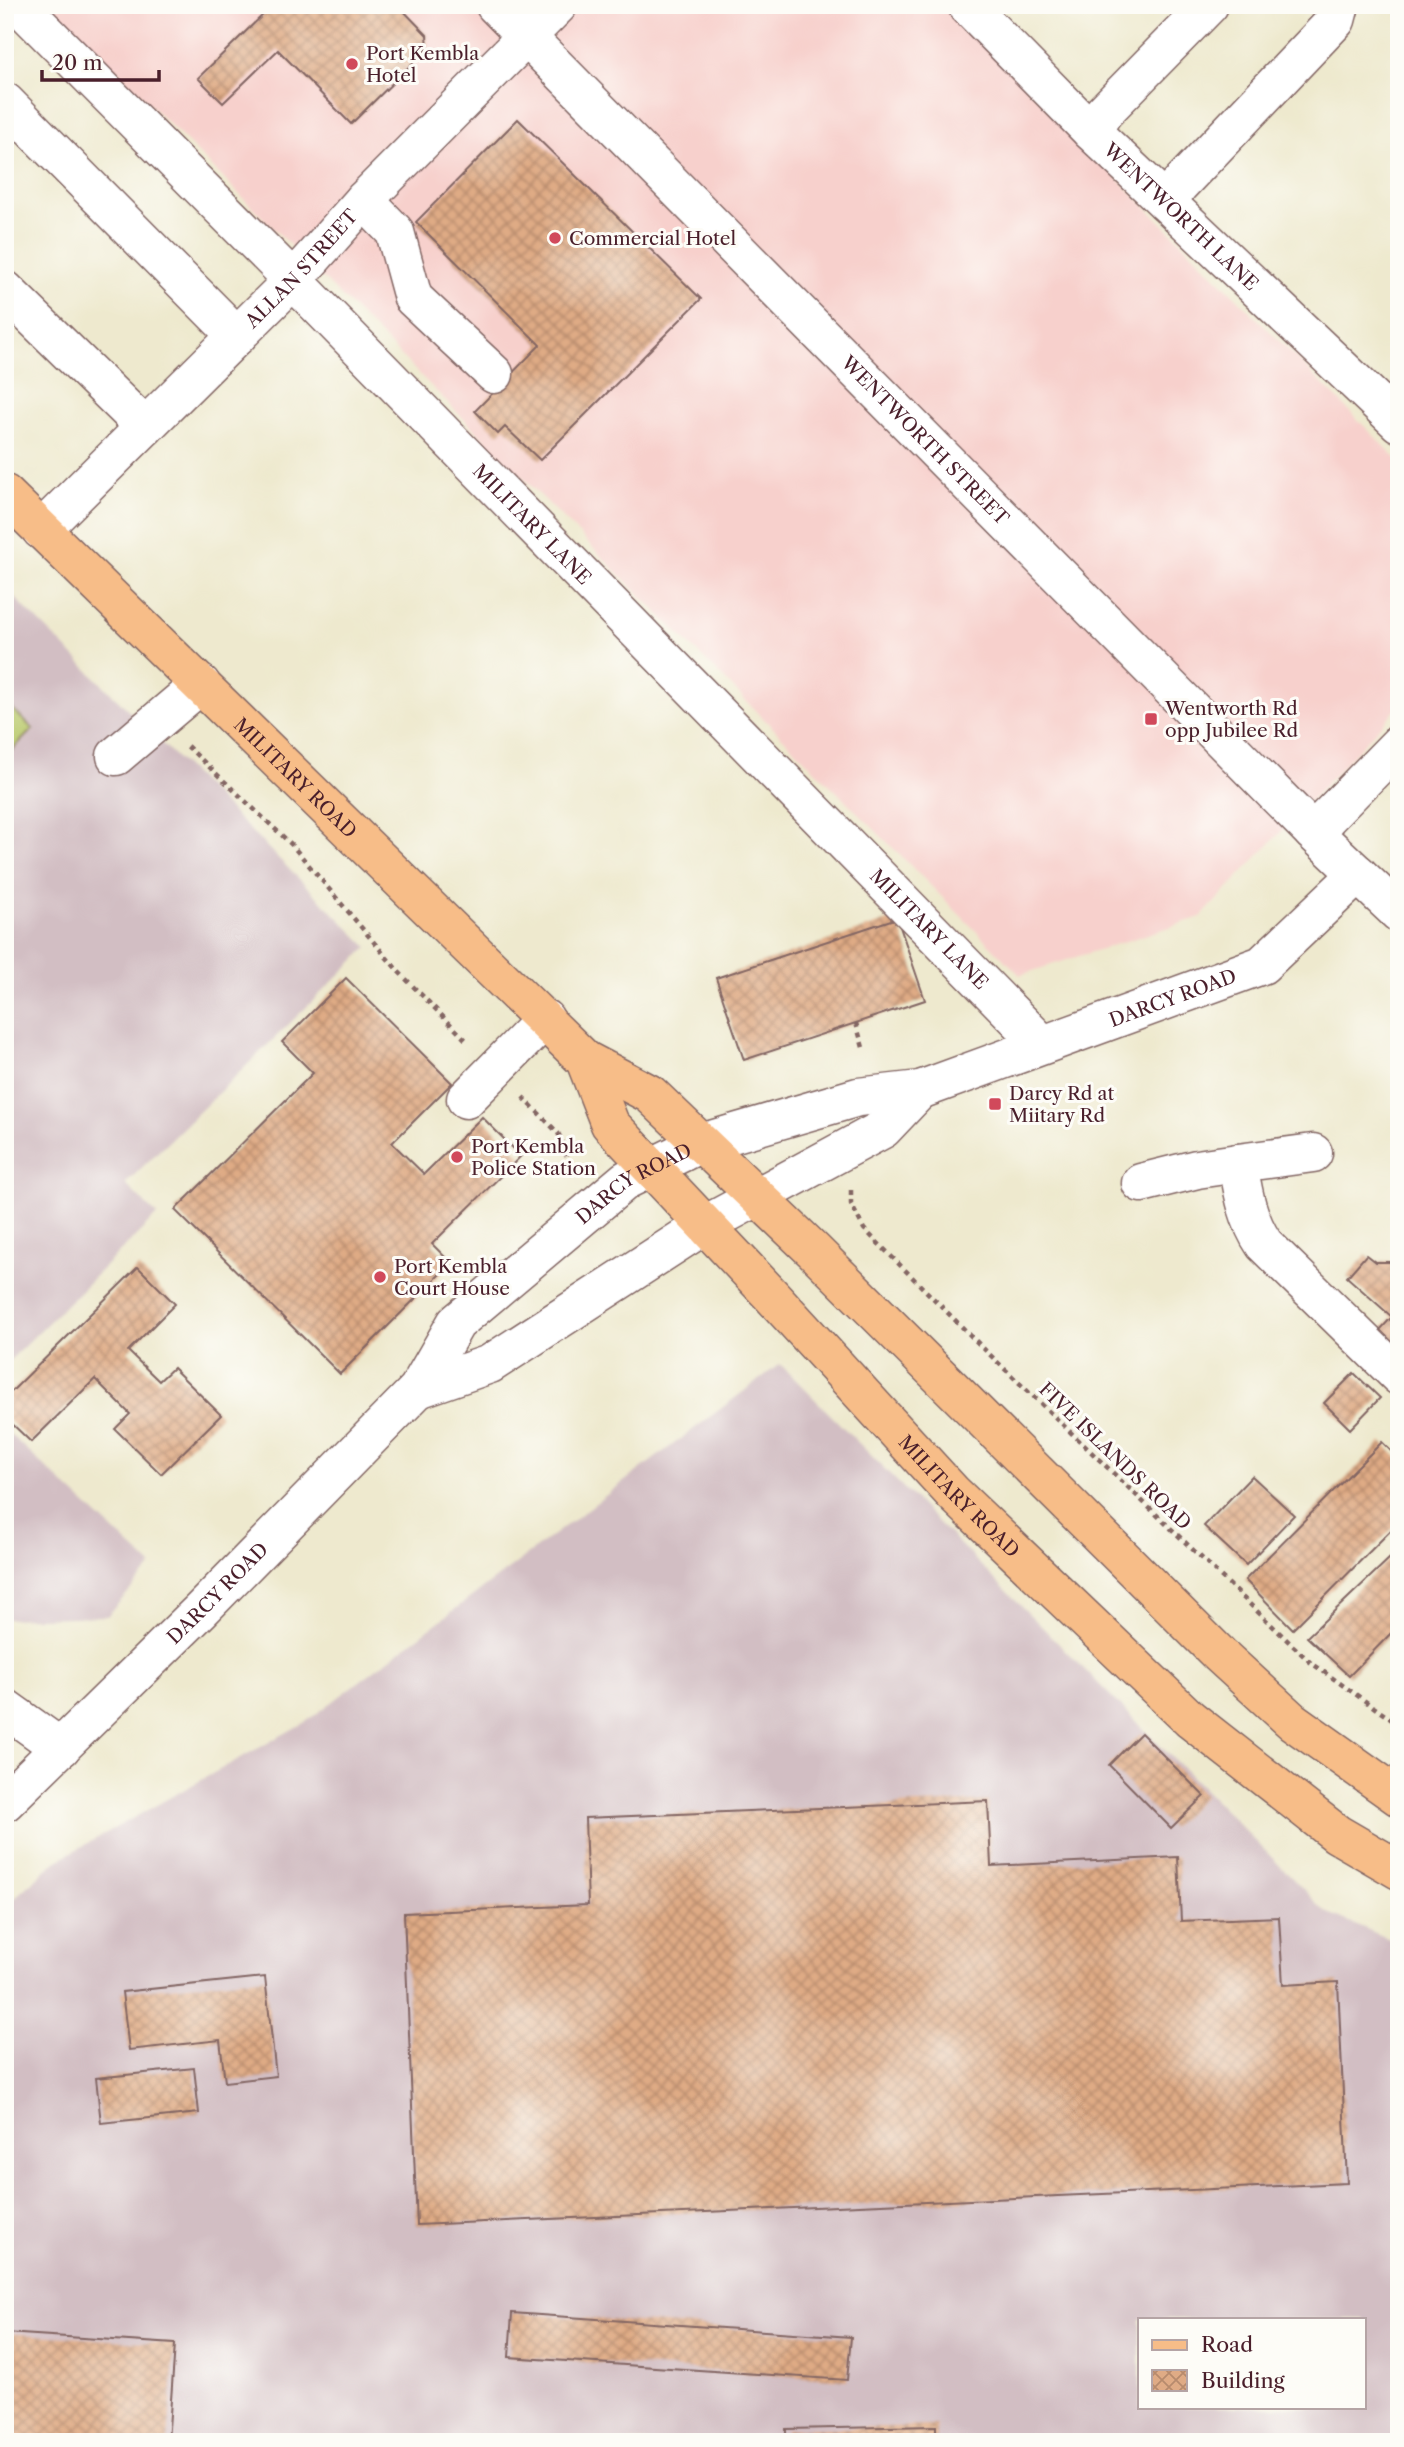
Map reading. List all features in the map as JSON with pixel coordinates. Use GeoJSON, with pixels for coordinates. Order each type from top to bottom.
{"type":"FeatureCollection","features":[{"type":"Feature","properties":{"kind":"main road","name":"MILITARY ROAD"},"geometry":{"type":"LineString","coordinates":[[5,494],[585,1060],[650,1094],[1220,1655],[1292,1721],[1399,1797]]}},
{"type":"Feature","properties":{"kind":"main road","name":"MILITARY ROAD"},"geometry":{"type":"LineString","coordinates":[[585,1060],[610,1124],[953,1493],[1190,1718],[1337,1834],[1399,1870]]}},
{"type":"Feature","properties":{"kind":"street","name":"MILITARY LANE"},"geometry":{"type":"LineString","coordinates":[[19,5],[293,280],[1042,1044]]}},
{"type":"Feature","properties":{"kind":"street","name":"WENTWORTH STREET"},"geometry":{"type":"LineString","coordinates":[[495,5],[1313,832],[1399,913]]}},
{"type":"Feature","properties":{"kind":"street","name":"ALLAN STREET"},"geometry":{"type":"LineString","coordinates":[[41,530],[293,280],[364,200],[558,5]]}},
{"type":"Feature","properties":{"kind":"street","name":"WENTWORTH LANE"},"geometry":{"type":"LineString","coordinates":[[967,5],[1091,131],[1399,423]]}},
{"type":"Feature","properties":{"kind":"street"},"geometry":{"type":"LineString","coordinates":[[1091,131],[1104,112],[1209,5]]}},
{"type":"Feature","properties":{"kind":"street"},"geometry":{"type":"LineString","coordinates":[[1166,202],[1179,185],[1336,20],[1340,5]]}},
{"type":"Feature","properties":{"kind":"street"},"geometry":{"type":"LineString","coordinates":[[5,102],[237,336]]}},
{"type":"Feature","properties":{"kind":"street"},"geometry":{"type":"LineString","coordinates":[[364,200],[395,232],[413,298],[494,374]]}},
{"type":"Feature","properties":{"kind":"street"},"geometry":{"type":"LineString","coordinates":[[5,290],[145,427]]}},
{"type":"Feature","properties":{"kind":"street"},"geometry":{"type":"LineString","coordinates":[[116,756],[201,684]]}},
{"type":"Feature","properties":{"kind":"street"},"geometry":{"type":"LineString","coordinates":[[1313,832],[1399,744]]}},
{"type":"Feature","properties":{"kind":"street","name":"DARCY ROAD"},"geometry":{"type":"LineString","coordinates":[[5,1802],[201,1610],[418,1389],[456,1323],[626,1180],[701,1143],[858,1097],[920,1090],[1262,965],[1358,874]]}},
{"type":"Feature","properties":{"kind":"street"},"geometry":{"type":"LineString","coordinates":[[466,1099],[545,1019]]}},
{"type":"Feature","properties":{"kind":"street","name":"DARCY ROAD"},"geometry":{"type":"LineString","coordinates":[[418,1389],[490,1364],[703,1226],[883,1129],[920,1090]]}},
{"type":"Feature","properties":{"kind":"street"},"geometry":{"type":"LineString","coordinates":[[1141,1183],[1197,1169],[1313,1153]]}},
{"type":"Feature","properties":{"kind":"street"},"geometry":{"type":"LineString","coordinates":[[1238,1163],[1248,1215],[1264,1244],[1399,1376]]}},
{"type":"Feature","properties":{"kind":"street"},"geometry":{"type":"LineString","coordinates":[[5,1708],[61,1748]]}},
{"type":"Feature","properties":{"kind":"path"},"geometry":{"type":"LineString","coordinates":[[159,719],[291,844],[399,972],[558,1133],[570,1173],[579,1180]]}},
{"type":"Feature","properties":{"kind":"path"},"geometry":{"type":"LineString","coordinates":[[856,1023],[864,1051]]}},
{"type":"Feature","properties":{"kind":"path","name":"FIVE ISLANDS ROAD"},"geometry":{"type":"LineString","coordinates":[[851,1179],[851,1204],[864,1229],[976,1341],[1310,1662],[1399,1725]]}},
{"type":"Feature","properties":{"kind":"shaded area"},"geometry":{"type":"Polygon","coordinates":[[[50,5],[945,5],[1399,461],[1399,706],[1201,917],[1020,975],[50,5]]]}},
{"type":"Feature","properties":{"kind":"shaded area"},"geometry":{"type":"Polygon","coordinates":[[[5,588],[368,947],[125,1184],[157,1215],[5,1365],[5,588]]]}},
{"type":"Feature","properties":{"kind":"shaded area"},"geometry":{"type":"Polygon","coordinates":[[[780,1364],[1326,1912],[1399,1943],[1399,2442],[5,2442],[5,1906],[56,1861],[307,1721],[780,1364]]]}},
{"type":"Feature","properties":{"kind":"shaded area"},"geometry":{"type":"Polygon","coordinates":[[[5,1430],[152,1566],[107,1616],[5,1619],[5,1430]]]}},
{"type":"Feature","properties":{"kind":"green space"},"geometry":{"type":"Polygon","coordinates":[[[5,702],[33,729],[5,757],[5,702]]]}},
{"type":"Feature","properties":{"kind":"building","name":"Port Kembla Hotel"},"geometry":{"type":"Polygon","coordinates":[[[273,5],[398,5],[427,35],[428,48],[351,124],[278,50],[223,103],[198,78],[273,5]]]}},
{"type":"Feature","properties":{"kind":"building"},"geometry":{"type":"Polygon","coordinates":[[[518,119],[701,299],[540,460],[505,427],[498,434],[475,411],[540,345],[416,222],[518,119]]]}},
{"type":"Feature","properties":{"kind":"building"},"geometry":{"type":"Polygon","coordinates":[[[897,918],[925,1000],[744,1060],[716,978],[897,918]]]}},
{"type":"Feature","properties":{"kind":"building"},"geometry":{"type":"Polygon","coordinates":[[[346,978],[452,1083],[392,1143],[424,1174],[482,1117],[521,1156],[432,1244],[451,1263],[340,1374],[175,1210],[313,1073],[282,1042],[346,978]]]}},
{"type":"Feature","properties":{"kind":"building"},"geometry":{"type":"Polygon","coordinates":[[[1366,1255],[1375,1262],[1393,1262],[1399,1256],[1399,1350],[1379,1331],[1392,1317],[1347,1277],[1366,1255]]]}},
{"type":"Feature","properties":{"kind":"building"},"geometry":{"type":"Polygon","coordinates":[[[138,1267],[175,1304],[128,1351],[159,1381],[173,1368],[221,1415],[161,1474],[115,1429],[130,1414],[95,1379],[31,1442],[5,1417],[5,1398],[138,1267]]]}},
{"type":"Feature","properties":{"kind":"building"},"geometry":{"type":"Polygon","coordinates":[[[1354,1373],[1380,1398],[1350,1429],[1324,1403],[1354,1373]]]}},
{"type":"Feature","properties":{"kind":"building"},"geometry":{"type":"Polygon","coordinates":[[[1382,1442],[1399,1459],[1399,1522],[1293,1629],[1245,1580],[1382,1442]]]}},
{"type":"Feature","properties":{"kind":"building"},"geometry":{"type":"Polygon","coordinates":[[[1252,1476],[1294,1515],[1246,1565],[1204,1526],[1252,1476]]]}},
{"type":"Feature","properties":{"kind":"building"},"geometry":{"type":"Polygon","coordinates":[[[1399,1557],[1399,1625],[1349,1676],[1307,1637],[1390,1558],[1394,1563],[1399,1557]]]}},
{"type":"Feature","properties":{"kind":"building"},"geometry":{"type":"Polygon","coordinates":[[[1141,1733],[1204,1796],[1171,1828],[1109,1765],[1141,1733]]]}},
{"type":"Feature","properties":{"kind":"building"},"geometry":{"type":"Polygon","coordinates":[[[988,1801],[991,1866],[1178,1857],[1181,1921],[1279,1917],[1283,1985],[1338,1982],[1347,2183],[417,2225],[404,1913],[588,1905],[585,1818],[988,1801]]]}},
{"type":"Feature","properties":{"kind":"building"},"geometry":{"type":"Polygon","coordinates":[[[265,1977],[276,2076],[225,2082],[220,2040],[129,2050],[122,1992],[265,1977]]]}},
{"type":"Feature","properties":{"kind":"building"},"geometry":{"type":"Polygon","coordinates":[[[194,2068],[199,2113],[101,2123],[96,2078],[194,2068]]]}},
{"type":"Feature","properties":{"kind":"building"},"geometry":{"type":"Polygon","coordinates":[[[512,2313],[851,2337],[847,2380],[509,2357],[512,2313]]]}},
{"type":"Feature","properties":{"kind":"building"},"geometry":{"type":"Polygon","coordinates":[[[5,2333],[175,2344],[168,2442],[5,2442],[5,2333]]]}},
{"type":"Feature","properties":{"kind":"building"},"geometry":{"type":"Polygon","coordinates":[[[936,2426],[936,2442],[786,2442],[786,2429],[936,2426]]]}},
{"type":"Feature","properties":{"kind":"place","name":"Port Kembla Hotel"},"geometry":{"type":"Point","coordinates":[352,64]}},
{"type":"Feature","properties":{"kind":"place","name":"Commercial Hotel"},"geometry":{"type":"Point","coordinates":[555,238]}},
{"type":"Feature","properties":{"kind":"place","name":"Wentworth Rd opp Jubilee Rd"},"geometry":{"type":"Point","coordinates":[1151,719]}},
{"type":"Feature","properties":{"kind":"place","name":"Darcy Rd at Miitary Rd"},"geometry":{"type":"Point","coordinates":[995,1104]}},
{"type":"Feature","properties":{"kind":"place","name":"Port Kembla Police Station"},"geometry":{"type":"Point","coordinates":[457,1157]}},
{"type":"Feature","properties":{"kind":"place","name":"Port Kembla Court House"},"geometry":{"type":"Point","coordinates":[380,1277]}}]}
